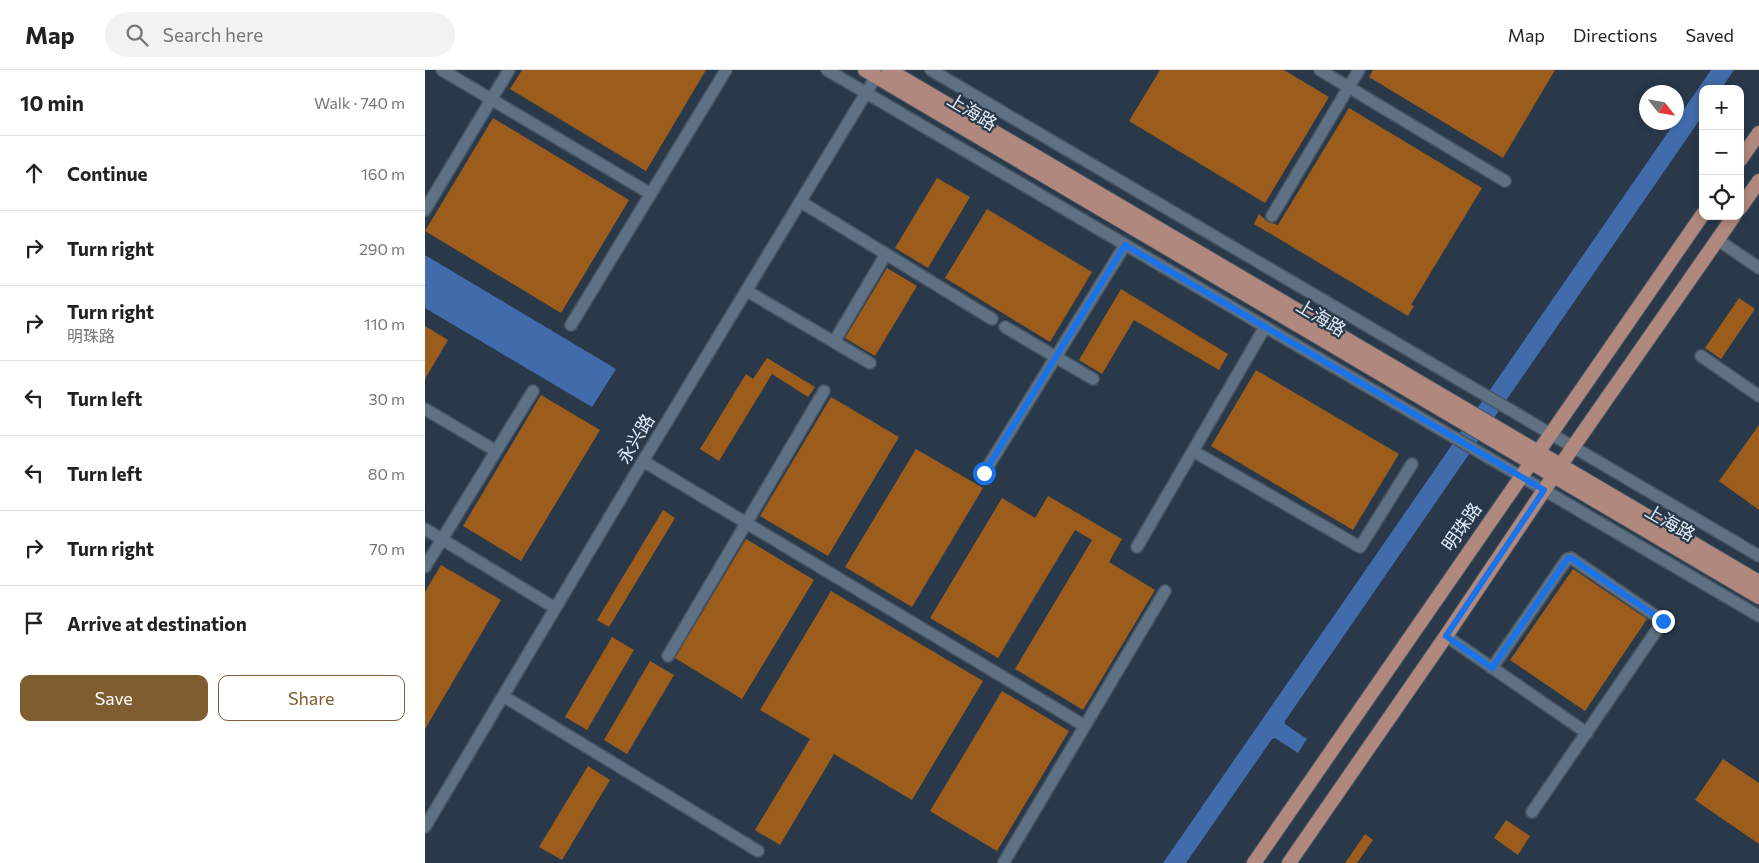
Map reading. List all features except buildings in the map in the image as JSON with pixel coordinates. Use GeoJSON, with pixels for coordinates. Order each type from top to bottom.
{"type":"FeatureCollection","features":[{"type":"Feature","properties":{"kind":"main road","name":"上海路"},"geometry":{"type":"LineString","coordinates":[[889,70],[1533,458]]}},
{"type":"Feature","properties":{"kind":"main road","name":"上海路"},"geometry":{"type":"LineString","coordinates":[[873,72],[1533,458],[1759,582]]}},
{"type":"Feature","properties":{"kind":"main road"},"geometry":{"type":"LineString","coordinates":[[1744,154],[1759,133]]}},
{"type":"Feature","properties":{"kind":"main road"},"geometry":{"type":"LineString","coordinates":[[1744,202],[1759,181]]}},
{"type":"Feature","properties":{"kind":"main road","name":"明珠路"},"geometry":{"type":"LineString","coordinates":[[1254,863],[1699,220]]}},
{"type":"Feature","properties":{"kind":"main road"},"geometry":{"type":"LineString","coordinates":[[1289,863],[1446,636],[1573,447],[1731,220]]}},
{"type":"Feature","properties":{"kind":"main road","name":"上海路"},"geometry":{"type":"LineString","coordinates":[[1557,471],[1759,596]]}},
{"type":"Feature","properties":{"kind":"street"},"geometry":{"type":"LineString","coordinates":[[442,70],[651,194]]}},
{"type":"Feature","properties":{"kind":"street"},"geometry":{"type":"LineString","coordinates":[[425,210],[509,70]]}},
{"type":"Feature","properties":{"kind":"street"},"geometry":{"type":"LineString","coordinates":[[571,325],[726,70]]}},
{"type":"Feature","properties":{"kind":"street"},"geometry":{"type":"LineString","coordinates":[[827,70],[1759,616]]}},
{"type":"Feature","properties":{"kind":"street"},"geometry":{"type":"LineString","coordinates":[[931,70],[1759,556]]}},
{"type":"Feature","properties":{"kind":"street"},"geometry":{"type":"LineString","coordinates":[[1320,70],[1505,181]]}},
{"type":"Feature","properties":{"kind":"street"},"geometry":{"type":"LineString","coordinates":[[1272,216],[1359,70]]}},
{"type":"Feature","properties":{"kind":"street","name":"永兴路"},"geometry":{"type":"LineString","coordinates":[[425,827],[643,460],[866,93],[873,72]]}},
{"type":"Feature","properties":{"kind":"street"},"geometry":{"type":"LineString","coordinates":[[801,202],[993,319]]}},
{"type":"Feature","properties":{"kind":"street"},"geometry":{"type":"LineString","coordinates":[[1718,240],[1759,268]]}},
{"type":"Feature","properties":{"kind":"street"},"geometry":{"type":"LineString","coordinates":[[984,473],[1054,356],[1125,245]]}},
{"type":"Feature","properties":{"kind":"street"},"geometry":{"type":"LineString","coordinates":[[834,342],[886,254]]}},
{"type":"Feature","properties":{"kind":"street"},"geometry":{"type":"LineString","coordinates":[[747,291],[870,363]]}},
{"type":"Feature","properties":{"kind":"street"},"geometry":{"type":"LineString","coordinates":[[1005,327],[1093,379]]}},
{"type":"Feature","properties":{"kind":"street"},"geometry":{"type":"LineString","coordinates":[[1137,547],[1265,327]]}},
{"type":"Feature","properties":{"kind":"street"},"geometry":{"type":"LineString","coordinates":[[1701,356],[1759,396]]}},
{"type":"Feature","properties":{"kind":"street"},"geometry":{"type":"LineString","coordinates":[[425,567],[533,391]]}},
{"type":"Feature","properties":{"kind":"street"},"geometry":{"type":"LineString","coordinates":[[668,656],[825,391]]}},
{"type":"Feature","properties":{"kind":"street"},"geometry":{"type":"LineString","coordinates":[[425,409],[496,451]]}},
{"type":"Feature","properties":{"kind":"street"},"geometry":{"type":"LineString","coordinates":[[1193,451],[1360,547],[1412,464]]}},
{"type":"Feature","properties":{"kind":"street"},"geometry":{"type":"LineString","coordinates":[[643,460],[1085,726]]}},
{"type":"Feature","properties":{"kind":"street"},"geometry":{"type":"LineString","coordinates":[[425,530],[555,608]]}},
{"type":"Feature","properties":{"kind":"street"},"geometry":{"type":"LineString","coordinates":[[1492,668],[1567,559],[1571,558],[1663,621],[1531,812]]}},
{"type":"Feature","properties":{"kind":"street"},"geometry":{"type":"LineString","coordinates":[[1004,862],[1165,591]]}},
{"type":"Feature","properties":{"kind":"street"},"geometry":{"type":"LineString","coordinates":[[1446,636],[1587,733]]}},
{"type":"Feature","properties":{"kind":"street"},"geometry":{"type":"LineString","coordinates":[[503,696],[758,851]]}},
{"type":"Feature","properties":{"kind":"water"},"geometry":{"type":"Polygon","coordinates":[[[1711,70],[1734,70],[1724,85],[1701,85],[1711,70]]]}},
{"type":"Feature","properties":{"kind":"water"},"geometry":{"type":"Polygon","coordinates":[[[1699,87],[1699,121],[1285,721],[1285,724],[1307,739],[1298,753],[1275,738],[1272,739],[1186,863],[1163,863],[1670,130],[1684,130],[1684,109],[1699,87]]]}},
{"type":"Feature","properties":{"kind":"water"},"geometry":{"type":"Polygon","coordinates":[[[425,255],[616,369],[592,407],[425,308],[425,255]]]}},
{"type":"Feature","properties":{"kind":"route"},"geometry":{"type":"LineString","coordinates":[[984,473],[1054,356],[1125,245],[1544,490],[1446,636],[1492,668],[1567,559],[1571,558],[1663,621]]}}]}
